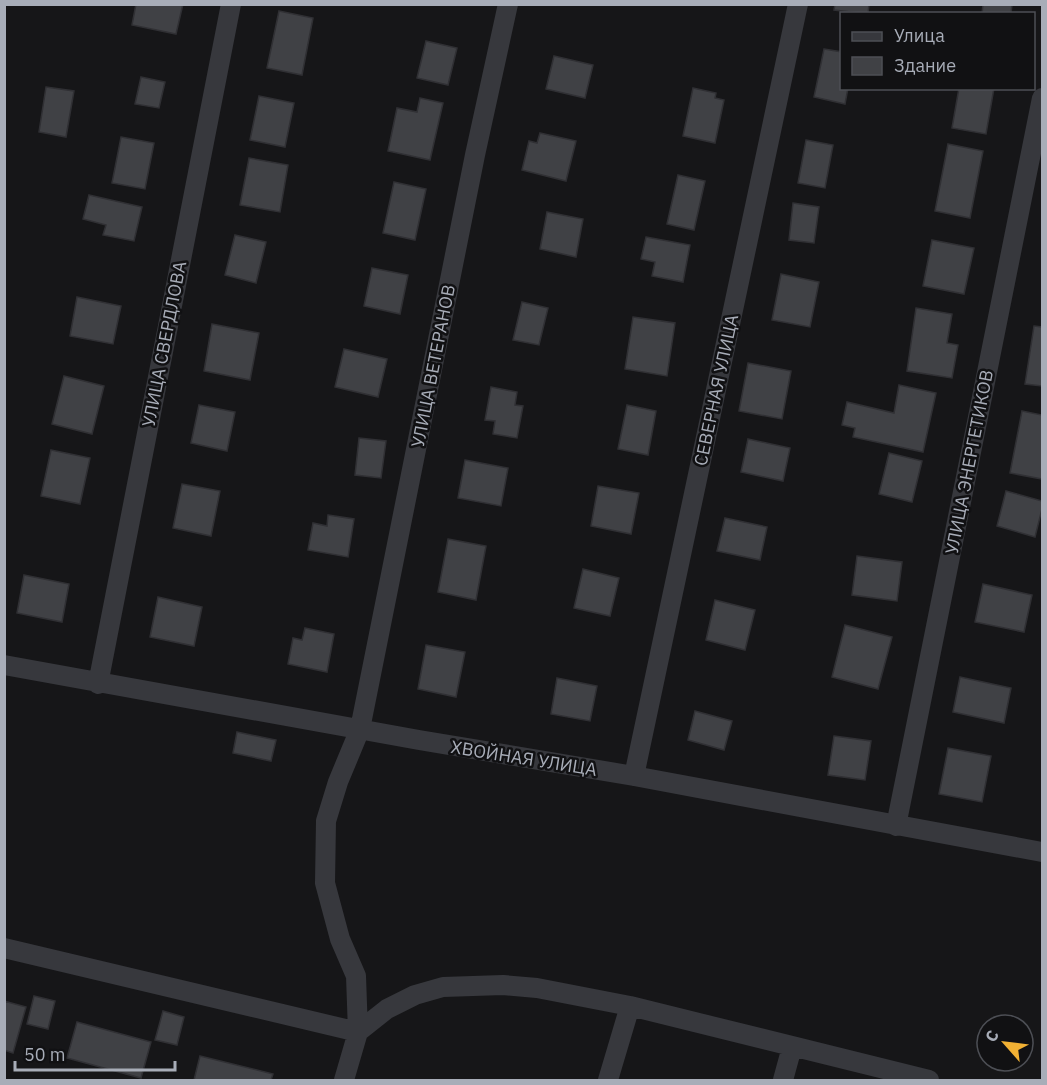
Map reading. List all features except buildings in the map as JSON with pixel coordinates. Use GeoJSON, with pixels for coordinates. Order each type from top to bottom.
{"type":"FeatureCollection","features":[{"type":"Feature","properties":{"kind":"street","name":"УЛИЦА СВЕРДЛОВА"},"geometry":{"type":"LineString","coordinates":[[98,684],[231,4]]}},
{"type":"Feature","properties":{"kind":"street","name":"УЛИЦА ВЕТЕРАНОВ"},"geometry":{"type":"LineString","coordinates":[[344,1080],[358,1032],[356,976],[340,939],[325,883],[326,821],[338,783],[360,729],[475,155],[508,4]]}},
{"type":"Feature","properties":{"kind":"street","name":"СЕВЕРНАЯ УЛИЦА"},"geometry":{"type":"LineString","coordinates":[[634,776],[798,4]]}},
{"type":"Feature","properties":{"kind":"street","name":"УЛИЦА ЭНЕРГЕТИКОВ"},"geometry":{"type":"LineString","coordinates":[[896,826],[1042,98]]}},
{"type":"Feature","properties":{"kind":"street","name":"ХВОЙНАЯ УЛИЦА"},"geometry":{"type":"LineString","coordinates":[[4,665],[98,684],[634,776],[1042,852]]}},
{"type":"Feature","properties":{"kind":"street"},"geometry":{"type":"LineString","coordinates":[[4,948],[358,1032],[397,1004],[415,995],[443,987],[503,985],[537,988],[630,1006],[929,1080]]}},
{"type":"Feature","properties":{"kind":"street"},"geometry":{"type":"LineString","coordinates":[[608,1080],[630,1006]]}},
{"type":"Feature","properties":{"kind":"street"},"geometry":{"type":"LineString","coordinates":[[783,1080],[792,1047]]}}]}
